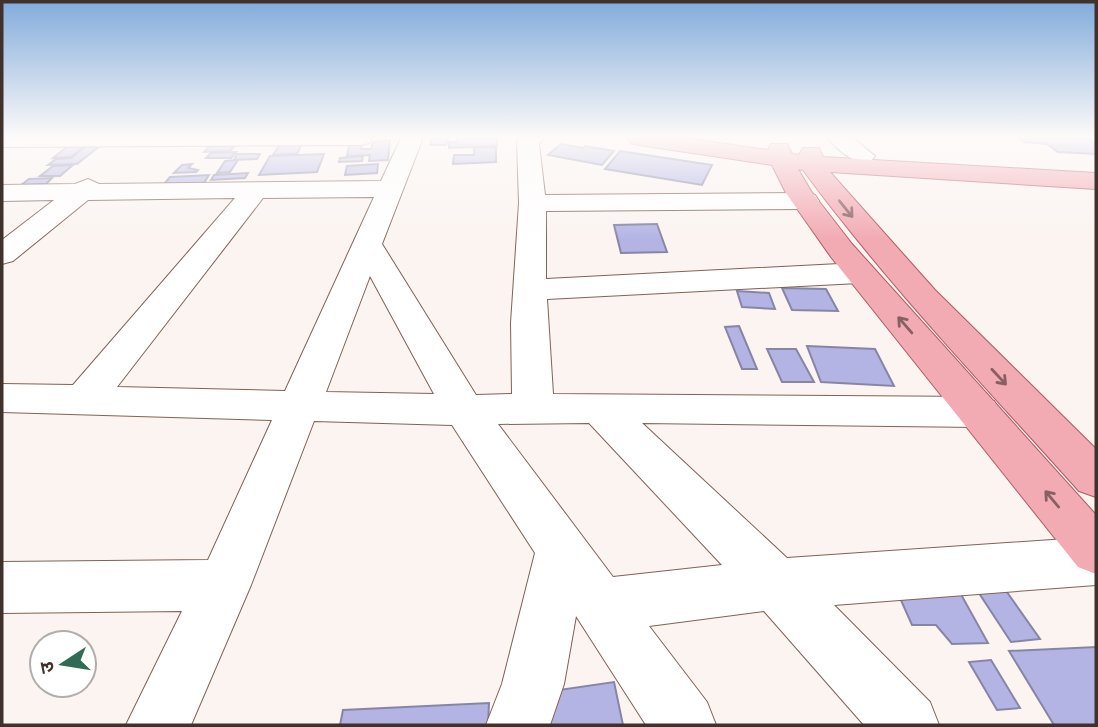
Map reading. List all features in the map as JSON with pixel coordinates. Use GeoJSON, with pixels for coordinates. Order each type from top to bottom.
{"type":"FeatureCollection","features":[{"type":"Feature","properties":{"kind":"main road"},"geometry":{"type":"LineString","coordinates":[[805,172],[806,201],[859,273],[1096,551]]}},
{"type":"Feature","properties":{"kind":"main road"},"geometry":{"type":"LineString","coordinates":[[819,172],[849,213],[923,297],[1096,478]]}},
{"type":"Feature","properties":{"kind":"main road"},"geometry":{"type":"LineString","coordinates":[[1005,172],[1096,181]]}},
{"type":"Feature","properties":{"kind":"street"},"geometry":{"type":"LineString","coordinates":[[2,256],[108,172]]}},
{"type":"Feature","properties":{"kind":"street"},"geometry":{"type":"LineString","coordinates":[[158,725],[224,586],[297,406],[397,172]]}},
{"type":"Feature","properties":{"kind":"street"},"geometry":{"type":"LineString","coordinates":[[530,172],[533,410]]}},
{"type":"Feature","properties":{"kind":"street"},"geometry":{"type":"LineString","coordinates":[[2,193],[390,189]]}},
{"type":"Feature","properties":{"kind":"street"},"geometry":{"type":"LineString","coordinates":[[84,400],[255,191]]}},
{"type":"Feature","properties":{"kind":"street"},"geometry":{"type":"LineString","coordinates":[[532,202],[806,201]]}},
{"type":"Feature","properties":{"kind":"street"},"geometry":{"type":"LineString","coordinates":[[367,244],[464,410],[684,725]]}},
{"type":"Feature","properties":{"kind":"street"},"geometry":{"type":"LineString","coordinates":[[530,290],[859,273]]}},
{"type":"Feature","properties":{"kind":"street"},"geometry":{"type":"LineString","coordinates":[[2,398],[464,410],[600,408],[979,412]]}},
{"type":"Feature","properties":{"kind":"street"},"geometry":{"type":"LineString","coordinates":[[600,408],[776,584],[907,725]]}},
{"type":"Feature","properties":{"kind":"street"},"geometry":{"type":"LineString","coordinates":[[518,725],[533,684],[562,548]]}},
{"type":"Feature","properties":{"kind":"street"},"geometry":{"type":"LineString","coordinates":[[602,605],[776,584],[1096,561]]}},
{"type":"Feature","properties":{"kind":"street"},"geometry":{"type":"LineString","coordinates":[[2,587],[224,586]]}},
{"type":"Feature","properties":{"kind":"building"},"geometry":{"type":"Polygon","coordinates":[[[45,172],[65,172],[60,176],[40,176],[45,172]]]}},
{"type":"Feature","properties":{"kind":"building"},"geometry":{"type":"Polygon","coordinates":[[[261,172],[317,172],[317,172],[259,175],[261,172]]]}},
{"type":"Feature","properties":{"kind":"building"},"geometry":{"type":"Polygon","coordinates":[[[346,172],[377,172],[377,173],[345,175],[346,172]]]}},
{"type":"Feature","properties":{"kind":"building"},"geometry":{"type":"Polygon","coordinates":[[[623,172],[709,172],[702,185],[623,172]]]}},
{"type":"Feature","properties":{"kind":"building"},"geometry":{"type":"Polygon","coordinates":[[[248,173],[245,178],[211,180],[214,175],[248,173]]]}},
{"type":"Feature","properties":{"kind":"building"},"geometry":{"type":"Polygon","coordinates":[[[209,175],[204,183],[164,184],[170,177],[209,175]]]}},
{"type":"Feature","properties":{"kind":"building"},"geometry":{"type":"Polygon","coordinates":[[[52,178],[46,184],[21,185],[29,179],[52,178]]]}},
{"type":"Feature","properties":{"kind":"building"},"geometry":{"type":"Polygon","coordinates":[[[657,224],[667,252],[621,253],[614,225],[657,224]]]}},
{"type":"Feature","properties":{"kind":"building"},"geometry":{"type":"Polygon","coordinates":[[[782,288],[826,289],[838,311],[792,310],[782,288]]]}},
{"type":"Feature","properties":{"kind":"building"},"geometry":{"type":"Polygon","coordinates":[[[737,291],[769,293],[775,309],[742,307],[737,291]]]}},
{"type":"Feature","properties":{"kind":"building"},"geometry":{"type":"Polygon","coordinates":[[[739,326],[757,369],[742,369],[725,327],[739,326]]]}},
{"type":"Feature","properties":{"kind":"building"},"geometry":{"type":"Polygon","coordinates":[[[807,346],[875,349],[894,386],[821,382],[807,346]]]}},
{"type":"Feature","properties":{"kind":"building"},"geometry":{"type":"Polygon","coordinates":[[[767,349],[796,349],[814,382],[782,382],[767,349]]]}},
{"type":"Feature","properties":{"kind":"building"},"geometry":{"type":"Polygon","coordinates":[[[1002,585],[1040,639],[1011,642],[975,587],[1002,585]]]}},
{"type":"Feature","properties":{"kind":"building"},"geometry":{"type":"Polygon","coordinates":[[[896,589],[958,589],[988,643],[952,644],[936,625],[912,625],[896,589]]]}},
{"type":"Feature","properties":{"kind":"building"},"geometry":{"type":"Polygon","coordinates":[[[1096,647],[1096,725],[1054,725],[1009,651],[1096,647]]]}},
{"type":"Feature","properties":{"kind":"building"},"geometry":{"type":"Polygon","coordinates":[[[991,660],[1020,708],[997,710],[969,662],[991,660]]]}},
{"type":"Feature","properties":{"kind":"building"},"geometry":{"type":"Polygon","coordinates":[[[614,682],[623,725],[535,725],[531,694],[614,682]]]}},
{"type":"Feature","properties":{"kind":"building"},"geometry":{"type":"Polygon","coordinates":[[[489,703],[488,725],[340,725],[343,710],[489,703]]]}}]}
